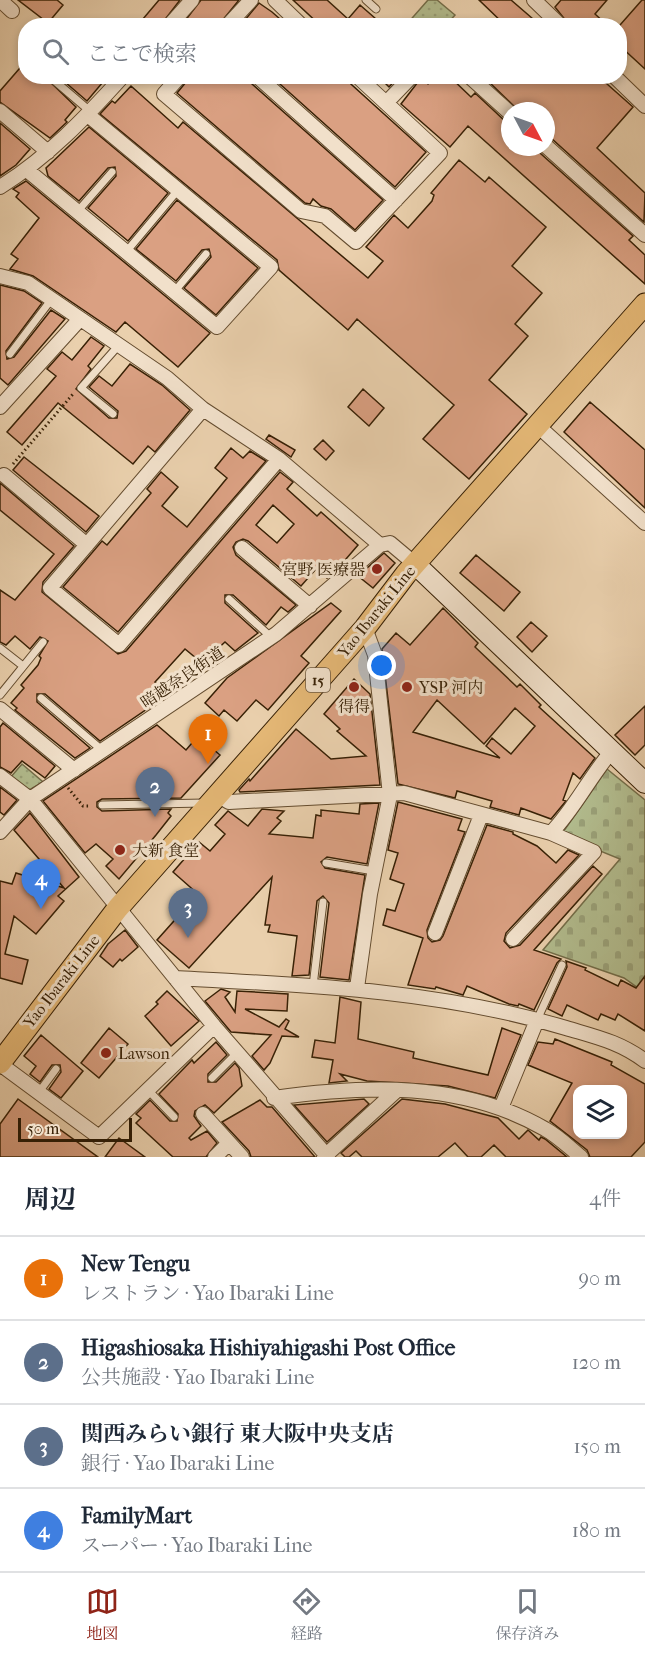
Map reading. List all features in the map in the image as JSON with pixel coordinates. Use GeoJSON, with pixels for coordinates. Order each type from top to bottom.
{"type":"FeatureCollection","features":[{"type":"Feature","properties":{"kind":"main road","name":"Yao Ibaraki Line"},"geometry":{"type":"LineString","coordinates":[[0,1064],[118,908],[364,628],[415,564],[645,304]]}},
{"type":"Feature","properties":{"kind":"street"},"geometry":{"type":"LineString","coordinates":[[0,0],[12,11]]}},
{"type":"Feature","properties":{"kind":"street"},"geometry":{"type":"LineString","coordinates":[[176,18],[192,0]]}},
{"type":"Feature","properties":{"kind":"street"},"geometry":{"type":"LineString","coordinates":[[234,18],[250,0]]}},
{"type":"Feature","properties":{"kind":"street"},"geometry":{"type":"LineString","coordinates":[[274,0],[293,18]]}},
{"type":"Feature","properties":{"kind":"street"},"geometry":{"type":"LineString","coordinates":[[541,2],[554,18]]}},
{"type":"Feature","properties":{"kind":"street"},"geometry":{"type":"LineString","coordinates":[[0,187],[27,170],[48,152],[116,84]]}},
{"type":"Feature","properties":{"kind":"street"},"geometry":{"type":"LineString","coordinates":[[173,84],[164,94],[302,211],[325,216],[356,242],[440,153],[366,84]]}},
{"type":"Feature","properties":{"kind":"street"},"geometry":{"type":"LineString","coordinates":[[266,84],[396,200]]}},
{"type":"Feature","properties":{"kind":"street"},"geometry":{"type":"LineString","coordinates":[[386,103],[404,84]]}},
{"type":"Feature","properties":{"kind":"street"},"geometry":{"type":"LineString","coordinates":[[478,84],[501,105]]}},
{"type":"Feature","properties":{"kind":"street"},"geometry":{"type":"LineString","coordinates":[[623,84],[645,105]]}},
{"type":"Feature","properties":{"kind":"street"},"geometry":{"type":"LineString","coordinates":[[0,111],[48,152]]}},
{"type":"Feature","properties":{"kind":"street"},"geometry":{"type":"LineString","coordinates":[[27,170],[217,327],[271,267],[89,113]]}},
{"type":"Feature","properties":{"kind":"street"},"geometry":{"type":"LineString","coordinates":[[555,154],[645,235]]}},
{"type":"Feature","properties":{"kind":"street"},"geometry":{"type":"LineString","coordinates":[[0,276],[28,284],[119,345],[167,378],[203,409],[279,459],[380,545],[390,543],[415,564],[611,752],[643,778]]}},
{"type":"Feature","properties":{"kind":"street"},"geometry":{"type":"LineString","coordinates":[[0,407],[80,319]]}},
{"type":"Feature","properties":{"kind":"street"},"geometry":{"type":"LineString","coordinates":[[203,409],[50,588],[119,645],[279,459]]}},
{"type":"Feature","properties":{"kind":"street"},"geometry":{"type":"LineString","coordinates":[[538,426],[645,523]]}},
{"type":"Feature","properties":{"kind":"street"},"geometry":{"type":"LineString","coordinates":[[3,475],[87,545]]}},
{"type":"Feature","properties":{"kind":"street","name":"暗越奈良街道"},"geometry":{"type":"LineString","coordinates":[[0,832],[30,800],[270,637],[310,606],[380,545]]}},
{"type":"Feature","properties":{"kind":"street"},"geometry":{"type":"LineString","coordinates":[[242,548],[310,606]]}},
{"type":"Feature","properties":{"kind":"street"},"geometry":{"type":"LineString","coordinates":[[357,988],[374,871],[390,795],[375,656],[364,628]]}},
{"type":"Feature","properties":{"kind":"street"},"geometry":{"type":"LineString","coordinates":[[0,709],[74,770]]}},
{"type":"Feature","properties":{"kind":"street"},"geometry":{"type":"LineString","coordinates":[[551,833],[572,810],[590,778],[611,752]]}},
{"type":"Feature","properties":{"kind":"street"},"geometry":{"type":"LineString","coordinates":[[0,776],[30,800],[214,1026],[326,1156],[397,1090]]}},
{"type":"Feature","properties":{"kind":"street"},"geometry":{"type":"LineString","coordinates":[[213,799],[229,802],[404,793],[551,833],[594,852],[513,939]]}},
{"type":"Feature","properties":{"kind":"street"},"geometry":{"type":"LineString","coordinates":[[435,933],[481,815]]}},
{"type":"Feature","properties":{"kind":"street"},"geometry":{"type":"LineString","coordinates":[[175,978],[357,988],[447,1001],[537,1020],[627,1047],[645,1060]]}},
{"type":"Feature","properties":{"kind":"street"},"geometry":{"type":"LineString","coordinates":[[501,1108],[537,1020]]}},
{"type":"Feature","properties":{"kind":"street"},"geometry":{"type":"LineString","coordinates":[[0,1064],[99,1137],[214,1026]]}},
{"type":"Feature","properties":{"kind":"street"},"geometry":{"type":"LineString","coordinates":[[274,1098],[369,1088],[441,1093],[501,1108],[547,1130],[581,1157]]}},
{"type":"Feature","properties":{"kind":"street"},"geometry":{"type":"LineString","coordinates":[[203,1114],[242,1157]]}},
{"type":"Feature","properties":{"kind":"street"},"geometry":{"type":"LineString","coordinates":[[215,1157],[229,1143]]}},
{"type":"Feature","properties":{"kind":"lane"},"geometry":{"type":"LineString","coordinates":[[366,0],[376,9]]}},
{"type":"Feature","properties":{"kind":"lane"},"geometry":{"type":"LineString","coordinates":[[58,84],[89,113]]}},
{"type":"Feature","properties":{"kind":"lane"},"geometry":{"type":"LineString","coordinates":[[77,212],[112,172]]}},
{"type":"Feature","properties":{"kind":"lane"},"geometry":{"type":"LineString","coordinates":[[126,252],[178,190]]}},
{"type":"Feature","properties":{"kind":"lane"},"geometry":{"type":"LineString","coordinates":[[174,292],[206,254]]}},
{"type":"Feature","properties":{"kind":"lane"},"geometry":{"type":"LineString","coordinates":[[10,354],[51,300]]}},
{"type":"Feature","properties":{"kind":"lane"},"geometry":{"type":"LineString","coordinates":[[112,414],[81,388],[119,345]]}},
{"type":"Feature","properties":{"kind":"lane"},"geometry":{"type":"LineString","coordinates":[[229,599],[270,637]]}},
{"type":"Feature","properties":{"kind":"lane"},"geometry":{"type":"LineString","coordinates":[[0,695],[43,642]]}},
{"type":"Feature","properties":{"kind":"lane"},"geometry":{"type":"LineString","coordinates":[[0,648],[23,666]]}},
{"type":"Feature","properties":{"kind":"lane"},"geometry":{"type":"LineString","coordinates":[[41,698],[103,751]]}},
{"type":"Feature","properties":{"kind":"lane"},"geometry":{"type":"LineString","coordinates":[[102,805],[213,799]]}},
{"type":"Feature","properties":{"kind":"lane"},"geometry":{"type":"LineString","coordinates":[[326,863],[374,871]]}},
{"type":"Feature","properties":{"kind":"lane"},"geometry":{"type":"LineString","coordinates":[[313,986],[323,902]]}},
{"type":"Feature","properties":{"kind":"lane"},"geometry":{"type":"LineString","coordinates":[[537,1020],[562,965]]}},
{"type":"Feature","properties":{"kind":"lane"},"geometry":{"type":"LineString","coordinates":[[212,1078],[237,1053]]}},
{"type":"Feature","properties":{"kind":"lane"},"geometry":{"type":"LineString","coordinates":[[39,1092],[56,1069]]}},
{"type":"Feature","properties":{"kind":"lane"},"geometry":{"type":"LineString","coordinates":[[148,1090],[174,1117]]}},
{"type":"Feature","properties":{"kind":"path"},"geometry":{"type":"LineString","coordinates":[[3,475],[81,388]]}},
{"type":"Feature","properties":{"kind":"path"},"geometry":{"type":"LineString","coordinates":[[61,779],[83,806],[102,805]]}},
{"type":"Feature","properties":{"kind":"green space"},"geometry":{"type":"Polygon","coordinates":[[[428,0],[437,0],[455,15],[452,18],[412,18],[428,0]]]}},
{"type":"Feature","properties":{"kind":"green space"},"geometry":{"type":"Polygon","coordinates":[[[22,764],[43,782],[25,790],[10,778],[22,764]]]}},
{"type":"Feature","properties":{"kind":"green space"},"geometry":{"type":"Polygon","coordinates":[[[607,769],[645,800],[645,993],[624,978],[543,950],[620,859],[561,835],[607,769]]]}},
{"type":"Feature","properties":{"kind":"building"},"geometry":{"type":"Polygon","coordinates":[[[18,0],[57,0],[63,5],[52,18],[41,18],[18,0]]]}},
{"type":"Feature","properties":{"kind":"building"},"geometry":{"type":"Polygon","coordinates":[[[159,0],[180,0],[166,18],[144,18],[159,0]]]}},
{"type":"Feature","properties":{"kind":"building"},"geometry":{"type":"Polygon","coordinates":[[[201,0],[239,0],[224,18],[187,18],[201,0]]]}},
{"type":"Feature","properties":{"kind":"building"},"geometry":{"type":"Polygon","coordinates":[[[293,0],[327,0],[347,18],[312,18],[293,0]]]}},
{"type":"Feature","properties":{"kind":"building"},"geometry":{"type":"Polygon","coordinates":[[[479,0],[511,0],[532,18],[498,18],[479,0]]]}},
{"type":"Feature","properties":{"kind":"building"},"geometry":{"type":"Polygon","coordinates":[[[561,0],[607,0],[595,14],[599,18],[564,18],[555,7],[561,0]]]}},
{"type":"Feature","properties":{"kind":"building"},"geometry":{"type":"Polygon","coordinates":[[[642,0],[645,0],[645,69],[627,52],[626,18],[642,0]]]}},
{"type":"Feature","properties":{"kind":"building"},"geometry":{"type":"Polygon","coordinates":[[[259,3],[279,18],[247,18],[259,3]]]}},
{"type":"Feature","properties":{"kind":"building"},"geometry":{"type":"Polygon","coordinates":[[[360,5],[375,18],[349,18],[360,5]]]}},
{"type":"Feature","properties":{"kind":"building"},"geometry":{"type":"Polygon","coordinates":[[[18,70],[18,84],[52,84],[76,107],[65,120],[67,122],[50,138],[0,102],[0,91],[18,70]]]}},
{"type":"Feature","properties":{"kind":"building"},"geometry":{"type":"Polygon","coordinates":[[[67,84],[101,84],[87,101],[67,84]]]}},
{"type":"Feature","properties":{"kind":"building"},"geometry":{"type":"Polygon","coordinates":[[[184,84],[252,84],[383,200],[355,230],[331,209],[321,206],[313,199],[310,204],[305,203],[177,93],[184,84]]]}},
{"type":"Feature","properties":{"kind":"building"},"geometry":{"type":"Polygon","coordinates":[[[280,84],[351,84],[426,152],[395,187],[280,84]]]}},
{"type":"Feature","properties":{"kind":"building"},"geometry":{"type":"Polygon","coordinates":[[[416,84],[457,84],[471,97],[475,93],[501,117],[501,155],[468,126],[450,147],[401,104],[416,84]]]}},
{"type":"Feature","properties":{"kind":"building"},"geometry":{"type":"Polygon","coordinates":[[[491,84],[607,84],[633,107],[597,148],[645,193],[644,222],[555,142],[555,102],[510,102],[491,84]]]}},
{"type":"Feature","properties":{"kind":"building"},"geometry":{"type":"Polygon","coordinates":[[[131,86],[178,128],[183,122],[368,278],[383,261],[366,247],[394,215],[408,228],[432,201],[434,195],[431,193],[459,160],[485,182],[489,177],[546,227],[512,266],[542,293],[515,324],[528,336],[489,380],[527,414],[469,479],[423,439],[454,405],[357,319],[348,330],[279,270],[277,260],[100,114],[112,101],[115,103],[131,86]]]}},
{"type":"Feature","properties":{"kind":"building"},"geometry":{"type":"Polygon","coordinates":[[[0,123],[30,149],[16,165],[0,176],[0,123]]]}},
{"type":"Feature","properties":{"kind":"building"},"geometry":{"type":"Polygon","coordinates":[[[89,127],[168,193],[128,241],[88,208],[116,176],[115,167],[108,168],[79,201],[48,176],[46,168],[89,127]]]}},
{"type":"Feature","properties":{"kind":"building"},"geometry":{"type":"Polygon","coordinates":[[[502,156],[543,156],[633,236],[629,240],[645,255],[645,284],[502,156]]]}},
{"type":"Feature","properties":{"kind":"building"},"geometry":{"type":"Polygon","coordinates":[[[26,181],[210,333],[178,367],[125,322],[116,332],[33,276],[10,269],[18,259],[11,254],[39,218],[16,197],[19,193],[13,189],[26,181]]]}},
{"type":"Feature","properties":{"kind":"building"},"geometry":{"type":"Polygon","coordinates":[[[177,200],[258,268],[216,315],[184,288],[211,257],[209,249],[202,250],[176,281],[136,249],[177,200]]]}},
{"type":"Feature","properties":{"kind":"building"},"geometry":{"type":"Polygon","coordinates":[[[0,285],[24,291],[42,303],[6,351],[7,359],[14,357],[51,310],[65,319],[8,385],[0,378],[0,285]]]}},
{"type":"Feature","properties":{"kind":"building"},"geometry":{"type":"Polygon","coordinates":[[[91,337],[104,346],[88,366],[91,369],[76,389],[109,418],[117,418],[118,411],[89,387],[99,376],[112,386],[130,364],[162,385],[190,410],[155,452],[148,446],[133,464],[58,403],[22,445],[7,432],[56,376],[47,369],[62,352],[72,360],[91,337]]]}},
{"type":"Feature","properties":{"kind":"building"},"geometry":{"type":"Polygon","coordinates":[[[363,389],[384,408],[369,426],[348,407],[363,389]]]}},
{"type":"Feature","properties":{"kind":"building"},"geometry":{"type":"Polygon","coordinates":[[[590,402],[645,450],[645,508],[564,432],[590,402]]]}},
{"type":"Feature","properties":{"kind":"building"},"geometry":{"type":"Polygon","coordinates":[[[269,435],[295,450],[291,457],[266,439],[269,435]]]}},
{"type":"Feature","properties":{"kind":"building"},"geometry":{"type":"Polygon","coordinates":[[[323,440],[334,451],[326,460],[314,449],[323,440]]]}},
{"type":"Feature","properties":{"kind":"building"},"geometry":{"type":"Polygon","coordinates":[[[231,448],[243,458],[250,451],[266,461],[118,632],[63,587],[102,541],[107,545],[151,493],[147,489],[161,472],[178,487],[162,506],[187,527],[227,478],[215,468],[231,448]]]}},
{"type":"Feature","properties":{"kind":"building"},"geometry":{"type":"Polygon","coordinates":[[[24,457],[99,516],[86,532],[13,470],[24,457]]]}},
{"type":"Feature","properties":{"kind":"building"},"geometry":{"type":"Polygon","coordinates":[[[280,472],[293,482],[287,489],[317,516],[321,512],[358,545],[334,573],[327,578],[316,569],[301,586],[248,541],[243,539],[236,542],[233,547],[236,555],[296,605],[288,612],[281,607],[266,625],[233,595],[225,595],[225,603],[258,633],[235,651],[225,642],[202,663],[185,649],[155,682],[166,696],[100,741],[45,694],[37,694],[37,702],[90,748],[75,758],[15,710],[17,708],[11,703],[24,688],[21,685],[38,665],[41,658],[39,656],[48,641],[40,637],[30,649],[15,636],[6,645],[0,642],[0,590],[15,600],[54,554],[0,510],[0,483],[74,546],[43,582],[42,592],[118,654],[126,651],[280,472]],[[273,505],[256,525],[277,543],[294,524],[273,505]]]}},
{"type":"Feature","properties":{"kind":"building","name":"宮野 医療器"},"geometry":{"type":"Polygon","coordinates":[[[384,553],[395,563],[373,588],[358,576],[384,553]]]}},
{"type":"Feature","properties":{"kind":"building"},"geometry":{"type":"Polygon","coordinates":[[[476,555],[520,592],[504,611],[460,573],[476,555]]]}},
{"type":"Feature","properties":{"kind":"building"},"geometry":{"type":"Polygon","coordinates":[[[331,603],[341,611],[301,656],[309,663],[268,710],[256,700],[237,721],[224,710],[219,716],[205,703],[227,678],[331,603]]]}},
{"type":"Feature","properties":{"kind":"building"},"geometry":{"type":"Polygon","coordinates":[[[443,608],[478,643],[475,647],[517,687],[520,684],[541,705],[539,707],[595,758],[580,779],[573,773],[563,800],[566,801],[551,819],[521,808],[519,815],[490,807],[492,801],[457,791],[455,798],[398,784],[382,649],[396,633],[410,645],[443,608]],[[437,700],[413,732],[500,758],[486,746],[492,738],[511,754],[535,726],[515,708],[484,744],[437,700]]]}},
{"type":"Feature","properties":{"kind":"building"},"geometry":{"type":"Polygon","coordinates":[[[531,622],[547,636],[532,652],[517,637],[531,622]]]}},
{"type":"Feature","properties":{"kind":"building"},"geometry":{"type":"Polygon","coordinates":[[[354,679],[370,694],[380,785],[240,792],[239,790],[249,779],[250,781],[296,729],[331,759],[366,756],[337,731],[340,729],[324,714],[354,679]]]}},
{"type":"Feature","properties":{"kind":"building"},"geometry":{"type":"Polygon","coordinates":[[[645,706],[645,745],[635,755],[615,735],[645,706]]]}},
{"type":"Feature","properties":{"kind":"building"},"geometry":{"type":"Polygon","coordinates":[[[3,723],[55,766],[45,778],[22,761],[11,773],[0,767],[0,727],[3,723]]]}},
{"type":"Feature","properties":{"kind":"building"},"geometry":{"type":"Polygon","coordinates":[[[157,725],[186,750],[198,736],[220,755],[181,798],[102,799],[97,802],[97,807],[102,811],[171,809],[168,813],[171,816],[119,879],[106,866],[113,859],[96,844],[85,853],[43,801],[157,725]]]}},
{"type":"Feature","properties":{"kind":"building"},"geometry":{"type":"Polygon","coordinates":[[[0,787],[17,800],[4,815],[0,812],[0,787]]]}},
{"type":"Feature","properties":{"kind":"building"},"geometry":{"type":"Polygon","coordinates":[[[398,802],[462,819],[458,830],[465,832],[427,930],[428,938],[432,942],[440,940],[443,936],[487,825],[513,832],[537,846],[556,863],[568,850],[579,855],[506,933],[504,941],[510,948],[520,945],[593,866],[602,874],[534,950],[561,959],[534,1010],[519,1004],[518,1006],[509,1004],[467,986],[463,995],[436,987],[435,989],[408,985],[423,938],[383,925],[387,909],[395,911],[404,884],[390,879],[398,853],[388,850],[398,802]]]}},
{"type":"Feature","properties":{"kind":"building"},"geometry":{"type":"Polygon","coordinates":[[[379,803],[367,864],[327,857],[321,862],[325,868],[365,875],[349,980],[320,977],[329,903],[323,896],[317,901],[309,975],[292,976],[297,936],[268,932],[270,925],[265,925],[272,877],[189,968],[157,940],[198,894],[173,872],[199,842],[210,851],[225,834],[215,825],[228,811],[248,826],[262,809],[284,811],[277,818],[281,821],[269,834],[313,838],[316,815],[321,816],[321,810],[359,814],[360,804],[379,803]]]}},
{"type":"Feature","properties":{"kind":"building"},"geometry":{"type":"Polygon","coordinates":[[[30,813],[79,877],[58,896],[64,901],[36,934],[14,916],[5,954],[28,960],[22,984],[0,978],[0,881],[12,884],[16,873],[64,888],[14,830],[30,813]]]}},
{"type":"Feature","properties":{"kind":"building"},"geometry":{"type":"Polygon","coordinates":[[[125,930],[138,947],[122,961],[120,959],[113,967],[100,956],[108,944],[125,930]]]}},
{"type":"Feature","properties":{"kind":"building"},"geometry":{"type":"Polygon","coordinates":[[[566,961],[586,968],[585,970],[618,986],[621,980],[636,988],[645,976],[645,1031],[618,1014],[615,1020],[601,1014],[598,1020],[567,1005],[562,1016],[548,1009],[567,967],[566,961]]]}},
{"type":"Feature","properties":{"kind":"building"},"geometry":{"type":"Polygon","coordinates":[[[221,989],[230,992],[225,997],[235,1012],[237,991],[288,994],[287,1011],[245,1009],[279,1027],[286,1019],[289,1021],[285,1029],[299,1037],[282,1036],[270,1063],[264,1070],[252,1056],[271,1035],[231,1032],[205,1001],[221,989]]]}},
{"type":"Feature","properties":{"kind":"building"},"geometry":{"type":"Polygon","coordinates":[[[167,991],[199,1021],[171,1046],[145,1016],[158,1004],[156,1002],[167,991]]]}},
{"type":"Feature","properties":{"kind":"building"},"geometry":{"type":"Polygon","coordinates":[[[340,997],[361,1002],[358,1039],[414,1052],[413,1058],[488,1075],[502,1028],[521,1035],[495,1098],[448,1086],[367,1081],[340,1074],[347,1081],[329,1083],[333,1060],[312,1057],[315,1040],[335,1043],[340,997]]]}},
{"type":"Feature","properties":{"kind":"building"},"geometry":{"type":"Polygon","coordinates":[[[109,1028],[128,1044],[99,1078],[81,1063],[109,1028]]]}},
{"type":"Feature","properties":{"kind":"building"},"geometry":{"type":"Polygon","coordinates":[[[41,1035],[83,1071],[61,1098],[49,1089],[61,1072],[60,1065],[52,1065],[40,1082],[30,1074],[36,1066],[24,1056],[41,1035]]]}},
{"type":"Feature","properties":{"kind":"building"},"geometry":{"type":"Polygon","coordinates":[[[555,1039],[612,1062],[611,1065],[645,1084],[645,1142],[631,1157],[590,1157],[587,1150],[550,1121],[572,1083],[528,1065],[538,1042],[553,1044],[555,1039]]]}},
{"type":"Feature","properties":{"kind":"building"},"geometry":{"type":"Polygon","coordinates":[[[216,1042],[227,1055],[208,1074],[208,1082],[216,1082],[235,1063],[239,1068],[242,1086],[214,1113],[205,1105],[195,1111],[194,1116],[201,1126],[189,1138],[191,1140],[207,1131],[217,1143],[206,1157],[173,1157],[136,1123],[141,1118],[136,1114],[150,1100],[170,1121],[177,1121],[178,1114],[159,1094],[192,1060],[194,1063],[216,1042]]]}},
{"type":"Feature","properties":{"kind":"building"},"geometry":{"type":"Polygon","coordinates":[[[18,1099],[98,1157],[0,1157],[0,1124],[18,1099]]]}},
{"type":"Feature","properties":{"kind":"building"},"geometry":{"type":"Polygon","coordinates":[[[364,1099],[369,1104],[327,1142],[294,1105],[364,1099]]]}},
{"type":"Feature","properties":{"kind":"building"},"geometry":{"type":"Polygon","coordinates":[[[402,1099],[445,1104],[498,1118],[519,1139],[528,1130],[539,1140],[541,1137],[545,1139],[567,1157],[506,1157],[494,1145],[481,1157],[468,1157],[455,1143],[438,1157],[362,1157],[356,1151],[349,1157],[345,1157],[341,1153],[402,1099]]]}},
{"type":"Feature","properties":{"kind":"building"},"geometry":{"type":"Polygon","coordinates":[[[260,1100],[267,1107],[272,1107],[315,1157],[251,1157],[249,1151],[222,1122],[260,1100]]]}},
{"type":"Feature","properties":{"kind":"building"},"geometry":{"type":"Polygon","coordinates":[[[119,1138],[145,1157],[105,1157],[119,1138]]]}},
{"type":"Feature","properties":{"kind":"place","name":"宮野 医療器"},"geometry":{"type":"Point","coordinates":[377,569]}},
{"type":"Feature","properties":{"kind":"place","name":"得得"},"geometry":{"type":"Point","coordinates":[354,687]}},
{"type":"Feature","properties":{"kind":"place","name":"YSP 河内"},"geometry":{"type":"Point","coordinates":[407,687]}},
{"type":"Feature","properties":{"kind":"place","name":"New Tengu"},"geometry":{"type":"Point","coordinates":[208,764]}},
{"type":"Feature","properties":{"kind":"place","name":"Higashiosaka Hishiyahigashi Post Office"},"geometry":{"type":"Point","coordinates":[155,817]}},
{"type":"Feature","properties":{"kind":"place","name":"大新 食堂"},"geometry":{"type":"Point","coordinates":[120,850]}},
{"type":"Feature","properties":{"kind":"place","name":"FamilyMart"},"geometry":{"type":"Point","coordinates":[41,909]}},
{"type":"Feature","properties":{"kind":"place","name":"関西みらい銀行 東大阪中央支店"},"geometry":{"type":"Point","coordinates":[188,938]}},
{"type":"Feature","properties":{"kind":"place","name":"Lawson"},"geometry":{"type":"Point","coordinates":[106,1053]}}]}
